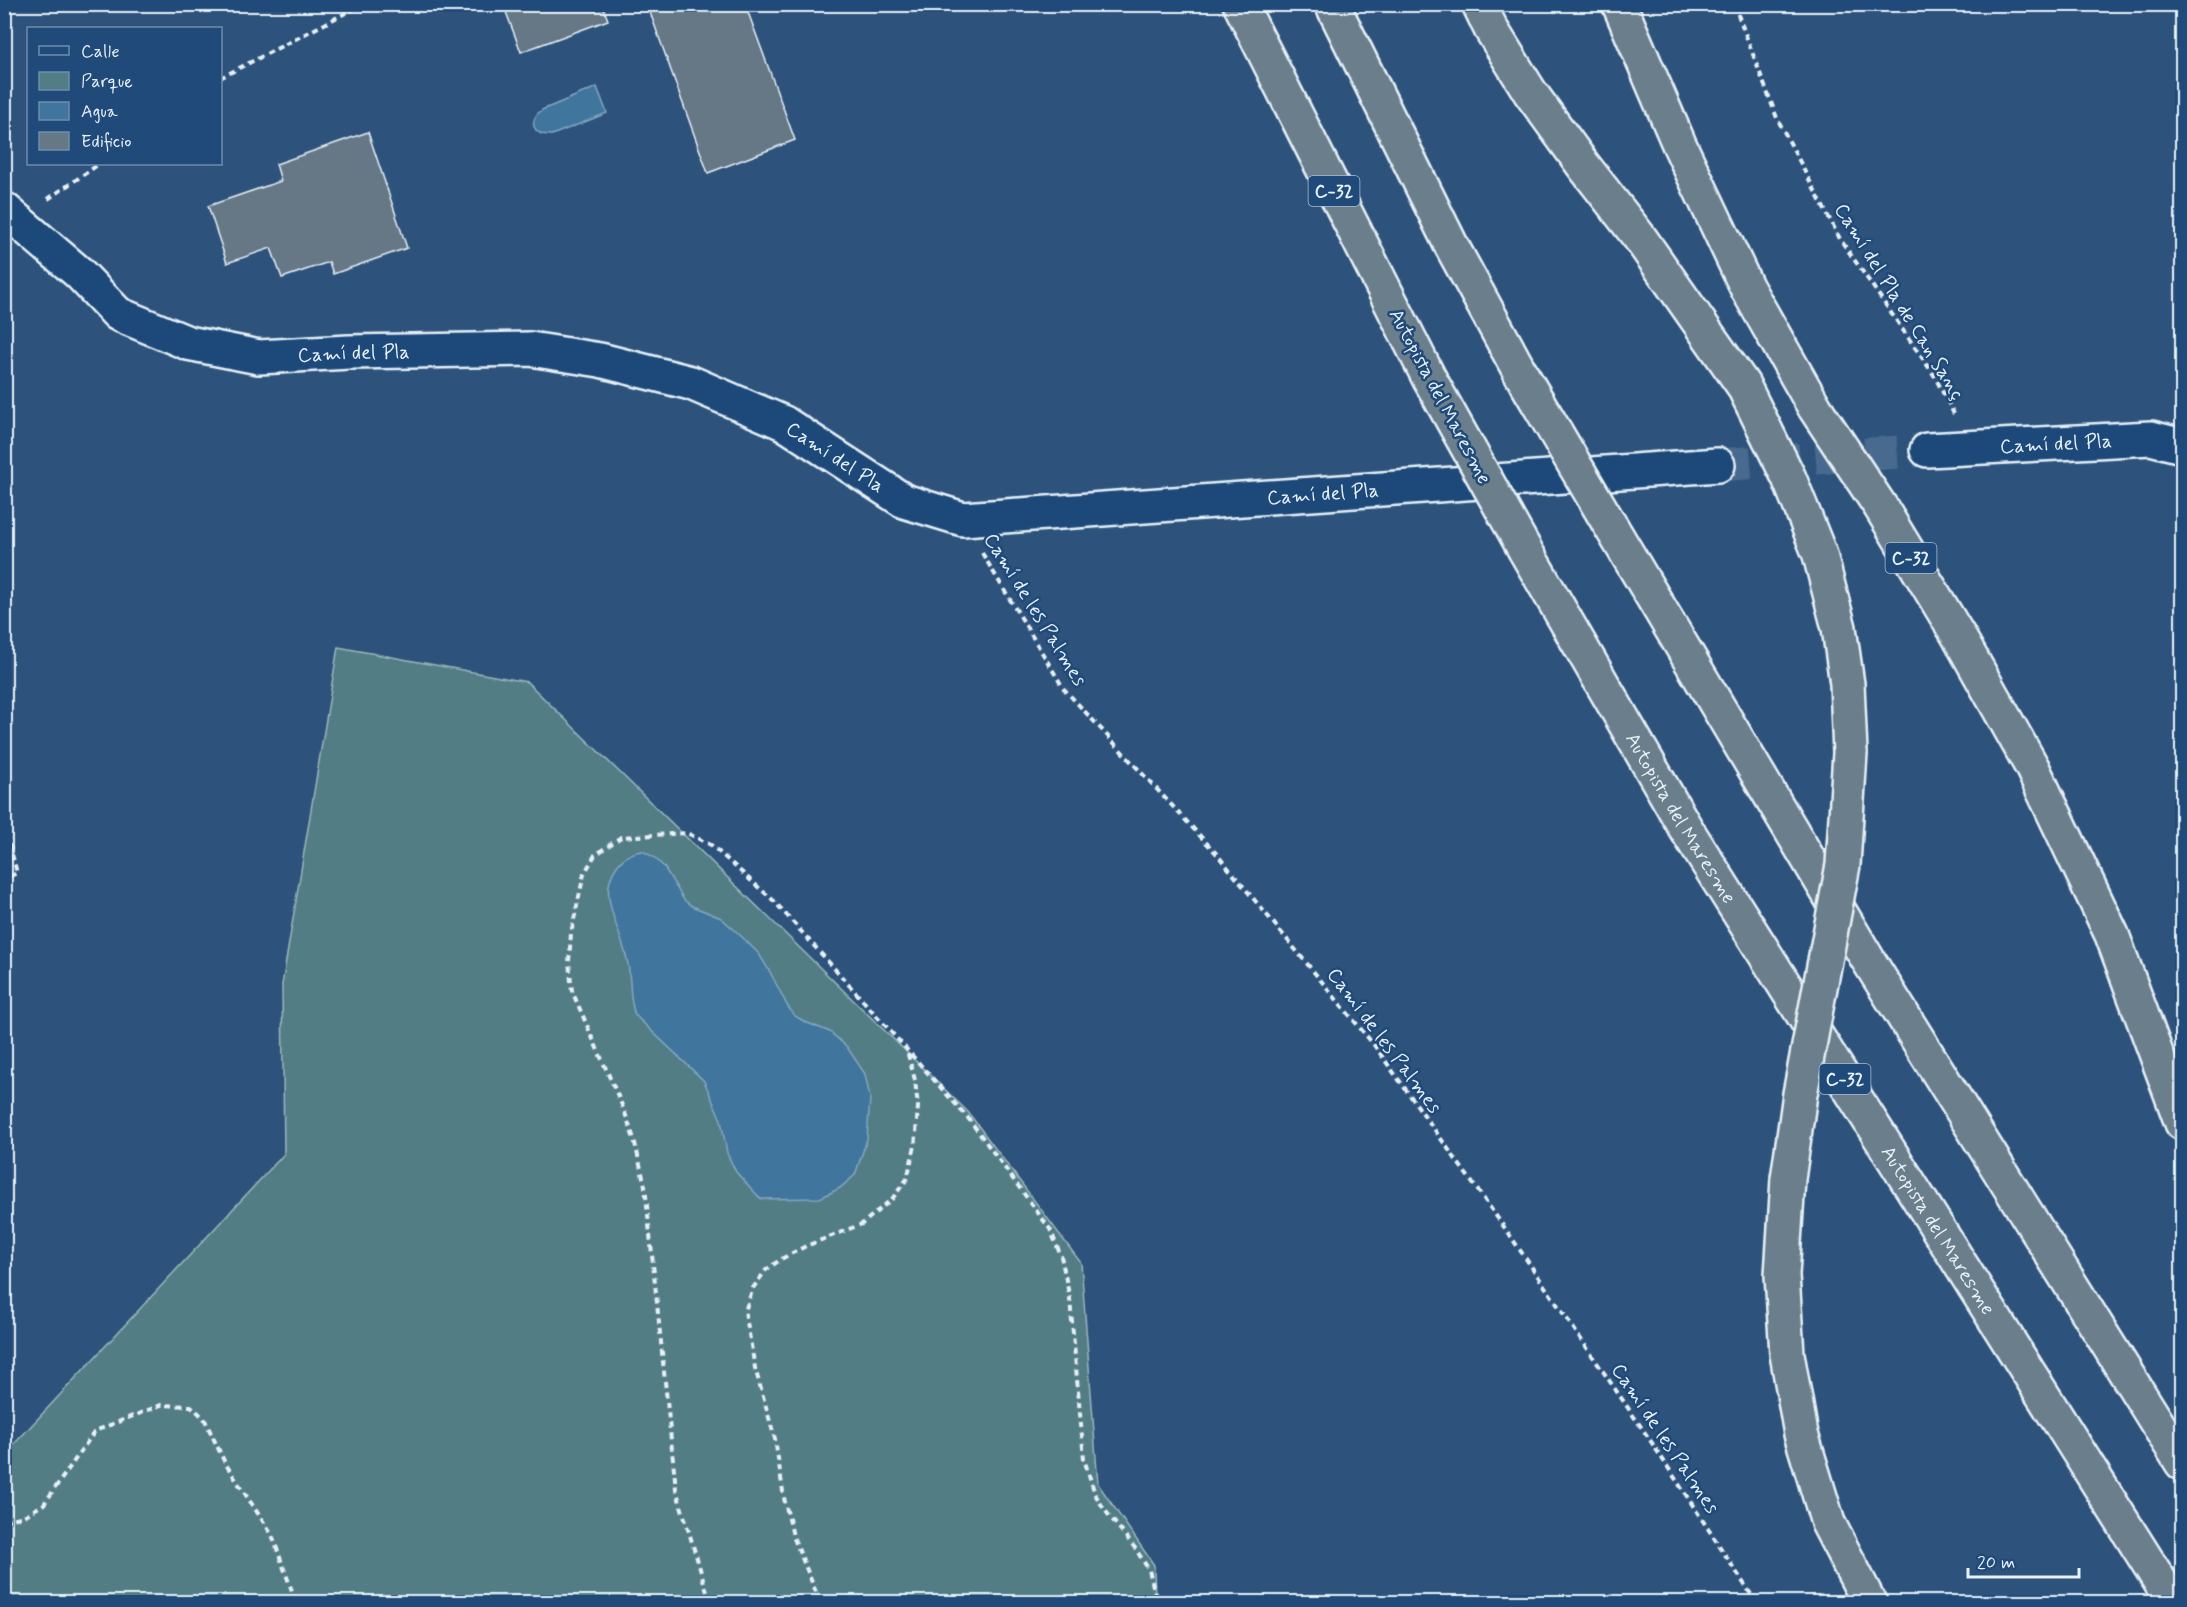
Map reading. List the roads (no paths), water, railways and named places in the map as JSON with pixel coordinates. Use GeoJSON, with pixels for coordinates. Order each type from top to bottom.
{"type":"FeatureCollection","features":[{"type":"Feature","properties":{"kind":"highway","name":"Autopista del Maresme"},"geometry":{"type":"LineString","coordinates":[[1240,4],[1428,378],[1685,827],[2173,1602]]}},
{"type":"Feature","properties":{"kind":"highway"},"geometry":{"type":"LineString","coordinates":[[1332,4],[1450,243],[1520,372],[1867,958],[2182,1463]]}},
{"type":"Feature","properties":{"kind":"highway","name":"C-32"},"geometry":{"type":"LineString","coordinates":[[1479,4],[1530,92],[1583,165],[1640,237],[1743,385],[1789,478],[1820,555],[1839,628],[1847,684],[1850,753],[1843,865],[1800,1094],[1788,1179],[1782,1275],[1787,1354],[1801,1434],[1828,1523],[1869,1602]]}},
{"type":"Feature","properties":{"kind":"highway","name":"C-32"},"geometry":{"type":"LineString","coordinates":[[1619,4],[1679,144],[1747,288],[1815,408],[1880,506],[1958,635],[2032,766],[2112,935],[2182,1123]]}},
{"type":"Feature","properties":{"kind":"street","name":"Camí del Pla"},"geometry":{"type":"LineString","coordinates":[[11,214],[79,273],[118,314],[188,343],[259,357],[349,352],[530,350],[600,360],[691,383],[784,423],[904,501],[963,519],[1718,465]]}},
{"type":"Feature","properties":{"kind":"street","name":"Camí del Pla"},"geometry":{"type":"LineString","coordinates":[[1927,450],[2151,438],[2182,446]]}},
{"type":"Feature","properties":{"kind":"water"},"geometry":{"type":"Polygon","coordinates":[[[597,87],[607,113],[552,135],[540,133],[534,127],[537,114],[542,110],[597,87]]]}},
{"type":"Feature","properties":{"kind":"water"},"geometry":{"type":"Polygon","coordinates":[[[643,851],[664,867],[684,900],[692,906],[721,918],[759,954],[795,1016],[830,1032],[847,1047],[865,1074],[870,1098],[867,1139],[855,1175],[840,1188],[820,1198],[761,1199],[736,1172],[727,1153],[721,1120],[704,1081],[635,1015],[628,964],[615,923],[609,890],[612,874],[621,861],[643,851]]]}},
{"type":"Feature","properties":{"kind":"tunnel"},"geometry":{"type":"LineString","coordinates":[[1718,465],[1927,450]]}}]}
